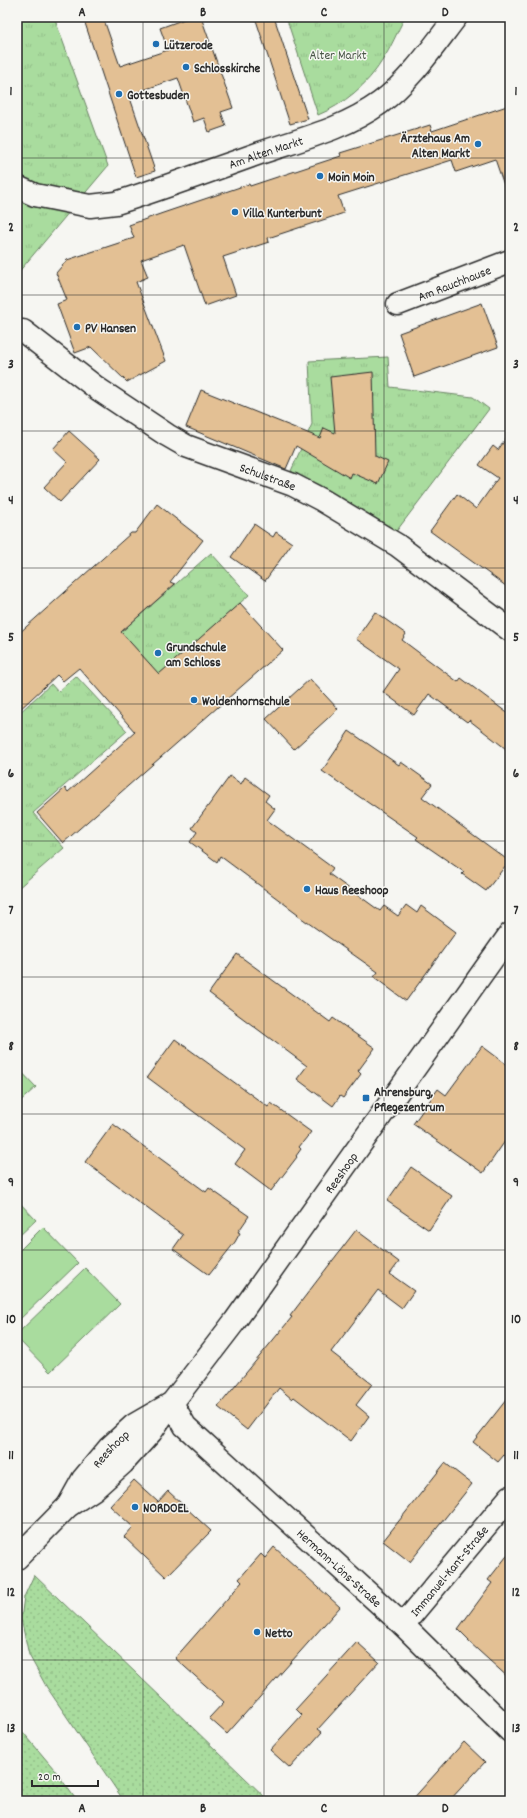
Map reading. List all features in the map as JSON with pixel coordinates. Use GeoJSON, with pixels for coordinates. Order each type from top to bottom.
{"type":"FeatureCollection","features":[{"type":"Feature","properties":{"kind":"street","name":"Am Alten Markt"},"geometry":{"type":"LineString","coordinates":[[26,191],[90,206],[116,202],[321,134],[358,117],[380,103],[396,89],[428,53],[456,17]]}},
{"type":"Feature","properties":{"kind":"street","name":"Am Rauchhause"},"geometry":{"type":"LineString","coordinates":[[398,304],[510,261]]}},
{"type":"Feature","properties":{"kind":"street","name":"Schulstraße"},"geometry":{"type":"LineString","coordinates":[[23,331],[98,389],[186,446],[293,485],[322,500],[397,545],[510,630]]}},
{"type":"Feature","properties":{"kind":"street","name":"Reeshoop"},"geometry":{"type":"LineString","coordinates":[[17,1558],[68,1506],[83,1479],[109,1448],[134,1425],[170,1405],[236,1321],[510,934]]}},
{"type":"Feature","properties":{"kind":"street","name":"Hermann-Löns-Straße"},"geometry":{"type":"LineString","coordinates":[[170,1405],[190,1431],[403,1625],[510,1731]]}},
{"type":"Feature","properties":{"kind":"street","name":"Immanuel-Kant-Straße"},"geometry":{"type":"LineString","coordinates":[[403,1625],[510,1497]]}},
{"type":"Feature","properties":{"kind":"green space"},"geometry":{"type":"Polygon","coordinates":[[[17,17],[54,17],[108,166],[17,274],[17,17]]]}},
{"type":"Feature","properties":{"kind":"green space","name":"Alter Markt"},"geometry":{"type":"Polygon","coordinates":[[[286,17],[405,17],[385,56],[370,78],[346,100],[318,115],[286,17]]]}},
{"type":"Feature","properties":{"kind":"green space"},"geometry":{"type":"Polygon","coordinates":[[[388,357],[390,387],[473,397],[489,409],[395,533],[291,471],[312,424],[309,361],[388,357]]]}},
{"type":"Feature","properties":{"kind":"green space"},"geometry":{"type":"Polygon","coordinates":[[[211,553],[249,595],[159,675],[121,632],[211,553]]]}},
{"type":"Feature","properties":{"kind":"green space"},"geometry":{"type":"Polygon","coordinates":[[[76,676],[127,731],[33,813],[64,848],[17,889],[17,715],[51,684],[58,692],[76,676]]]}},
{"type":"Feature","properties":{"kind":"green space"},"geometry":{"type":"Polygon","coordinates":[[[17,1067],[36,1087],[17,1104],[17,1067]]]}},
{"type":"Feature","properties":{"kind":"green space"},"geometry":{"type":"Polygon","coordinates":[[[17,1200],[36,1220],[17,1238],[17,1200]]]}},
{"type":"Feature","properties":{"kind":"green space"},"geometry":{"type":"Polygon","coordinates":[[[43,1227],[78,1263],[17,1322],[17,1253],[43,1227]]]}},
{"type":"Feature","properties":{"kind":"green space"},"geometry":{"type":"Polygon","coordinates":[[[85,1268],[120,1304],[50,1372],[17,1338],[17,1334],[85,1268]]]}},
{"type":"Feature","properties":{"kind":"green space"},"geometry":{"type":"Polygon","coordinates":[[[34,1575],[269,1801],[124,1801],[46,1686],[29,1655],[21,1619],[24,1597],[34,1575]]]}},
{"type":"Feature","properties":{"kind":"green space"},"geometry":{"type":"Polygon","coordinates":[[[17,1725],[54,1769],[77,1801],[17,1801],[17,1725]]]}},
{"type":"Feature","properties":{"kind":"building"},"geometry":{"type":"Polygon","coordinates":[[[83,17],[103,17],[120,66],[168,50],[160,28],[190,17],[201,17],[233,108],[221,112],[226,126],[209,132],[204,118],[193,122],[178,78],[129,95],[155,171],[136,177],[83,17]]]}},
{"type":"Feature","properties":{"kind":"building"},"geometry":{"type":"Polygon","coordinates":[[[255,17],[274,17],[308,119],[290,124],[255,17]]]}},
{"type":"Feature","properties":{"kind":"building"},"geometry":{"type":"Polygon","coordinates":[[[510,105],[510,194],[507,194],[495,159],[456,172],[452,160],[338,196],[344,213],[268,238],[269,242],[223,257],[236,295],[205,306],[184,245],[141,260],[148,277],[136,282],[166,361],[127,382],[91,347],[75,353],[57,304],[67,300],[56,273],[67,260],[134,238],[129,225],[163,213],[249,184],[250,186],[341,156],[340,153],[430,125],[432,131],[510,105]]]}},
{"type":"Feature","properties":{"kind":"building"},"geometry":{"type":"Polygon","coordinates":[[[482,303],[498,347],[414,377],[399,333],[482,303]]]}},
{"type":"Feature","properties":{"kind":"building"},"geometry":{"type":"Polygon","coordinates":[[[373,372],[375,456],[388,462],[378,484],[352,473],[350,478],[296,446],[286,469],[186,427],[201,390],[320,438],[324,428],[335,433],[330,377],[373,372]]]}},
{"type":"Feature","properties":{"kind":"building"},"geometry":{"type":"Polygon","coordinates":[[[69,431],[100,459],[60,502],[44,487],[67,462],[53,449],[69,431]]]}},
{"type":"Feature","properties":{"kind":"building"},"geometry":{"type":"Polygon","coordinates":[[[510,433],[510,589],[430,531],[457,494],[476,509],[498,478],[479,465],[493,446],[498,450],[510,433]]]}},
{"type":"Feature","properties":{"kind":"building"},"geometry":{"type":"Polygon","coordinates":[[[157,504],[203,540],[170,582],[175,584],[121,632],[159,674],[240,603],[283,650],[63,843],[37,813],[65,788],[68,792],[135,732],[79,668],[63,681],[57,675],[17,712],[17,635],[131,533],[135,533],[157,504]]]}},
{"type":"Feature","properties":{"kind":"building"},"geometry":{"type":"Polygon","coordinates":[[[254,524],[273,537],[276,532],[292,543],[265,581],[231,557],[254,524]]]}},
{"type":"Feature","properties":{"kind":"building"},"geometry":{"type":"Polygon","coordinates":[[[375,612],[406,634],[402,640],[458,682],[461,678],[510,715],[510,752],[469,720],[467,722],[429,694],[414,715],[383,692],[399,669],[356,639],[375,612]]]}},
{"type":"Feature","properties":{"kind":"building"},"geometry":{"type":"Polygon","coordinates":[[[310,679],[338,709],[294,749],[266,719],[310,679]]]}},
{"type":"Feature","properties":{"kind":"building"},"geometry":{"type":"Polygon","coordinates":[[[349,731],[399,765],[401,762],[432,784],[422,797],[509,861],[486,891],[462,874],[464,872],[416,839],[418,837],[322,771],[349,731]]]}},
{"type":"Feature","properties":{"kind":"building","name":"Haus Reeshoop"},"geometry":{"type":"Polygon","coordinates":[[[230,776],[241,784],[245,777],[269,795],[265,801],[275,809],[267,820],[333,868],[329,874],[380,911],[384,906],[398,916],[406,905],[417,913],[421,906],[456,932],[406,1001],[374,977],[378,972],[297,915],[298,914],[220,856],[217,862],[190,842],[197,832],[192,828],[230,776]]]}},
{"type":"Feature","properties":{"kind":"building"},"geometry":{"type":"Polygon","coordinates":[[[237,954],[330,1022],[333,1018],[375,1048],[358,1071],[361,1074],[343,1098],[340,1096],[333,1106],[297,1079],[307,1066],[209,993],[237,954]]]}},
{"type":"Feature","properties":{"kind":"building"},"geometry":{"type":"Polygon","coordinates":[[[175,1039],[268,1107],[271,1103],[311,1132],[299,1147],[301,1149],[296,1156],[297,1157],[271,1191],[235,1164],[245,1150],[147,1077],[175,1039]]]}},
{"type":"Feature","properties":{"kind":"building"},"geometry":{"type":"Polygon","coordinates":[[[482,1046],[510,1067],[510,1134],[483,1173],[413,1124],[438,1089],[446,1095],[482,1046]]]}},
{"type":"Feature","properties":{"kind":"building"},"geometry":{"type":"Polygon","coordinates":[[[113,1124],[206,1192],[209,1188],[249,1216],[238,1232],[240,1233],[235,1242],[209,1275],[173,1249],[183,1235],[85,1162],[113,1124]]]}},
{"type":"Feature","properties":{"kind":"building"},"geometry":{"type":"Polygon","coordinates":[[[411,1167],[452,1196],[429,1230],[387,1201],[411,1167]]]}},
{"type":"Feature","properties":{"kind":"building"},"geometry":{"type":"Polygon","coordinates":[[[356,1230],[399,1262],[390,1274],[414,1291],[402,1308],[378,1290],[331,1352],[372,1384],[356,1405],[369,1416],[351,1441],[294,1397],[292,1399],[279,1388],[247,1430],[218,1407],[292,1317],[290,1316],[356,1230]]]}},
{"type":"Feature","properties":{"kind":"building"},"geometry":{"type":"Polygon","coordinates":[[[510,1395],[510,1448],[498,1462],[473,1442],[510,1395]]]}},
{"type":"Feature","properties":{"kind":"building"},"geometry":{"type":"Polygon","coordinates":[[[445,1463],[472,1484],[410,1562],[383,1541],[445,1463]]]}},
{"type":"Feature","properties":{"kind":"building"},"geometry":{"type":"Polygon","coordinates":[[[134,1480],[158,1502],[168,1491],[211,1531],[166,1577],[124,1537],[133,1527],[110,1506],[134,1480]]]}},
{"type":"Feature","properties":{"kind":"building","name":"Netto"},"geometry":{"type":"Polygon","coordinates":[[[274,1547],[340,1607],[227,1734],[209,1718],[224,1702],[175,1658],[242,1582],[239,1579],[261,1554],[265,1558],[274,1547]]]}},
{"type":"Feature","properties":{"kind":"building"},"geometry":{"type":"Polygon","coordinates":[[[510,1552],[510,1679],[468,1641],[469,1640],[458,1629],[492,1583],[488,1580],[510,1552]]]}},
{"type":"Feature","properties":{"kind":"building"},"geometry":{"type":"Polygon","coordinates":[[[357,1642],[379,1662],[318,1729],[322,1732],[290,1768],[270,1750],[302,1715],[296,1709],[357,1642]]]}},
{"type":"Feature","properties":{"kind":"building"},"geometry":{"type":"Polygon","coordinates":[[[464,1742],[485,1762],[449,1801],[411,1801],[464,1742]]]}},
{"type":"Feature","properties":{"kind":"place","name":"Lützerode"},"geometry":{"type":"Point","coordinates":[156,44]}},
{"type":"Feature","properties":{"kind":"place","name":"Schlosskirche"},"geometry":{"type":"Point","coordinates":[186,67]}},
{"type":"Feature","properties":{"kind":"place","name":"Gottesbuden"},"geometry":{"type":"Point","coordinates":[119,94]}},
{"type":"Feature","properties":{"kind":"place","name":"Ärztehaus Am Alten Markt"},"geometry":{"type":"Point","coordinates":[478,144]}},
{"type":"Feature","properties":{"kind":"place","name":"Moin Moin"},"geometry":{"type":"Point","coordinates":[320,176]}},
{"type":"Feature","properties":{"kind":"place","name":"Villa Kunterbunt"},"geometry":{"type":"Point","coordinates":[235,212]}},
{"type":"Feature","properties":{"kind":"place","name":"PV Hansen"},"geometry":{"type":"Point","coordinates":[77,327]}},
{"type":"Feature","properties":{"kind":"place","name":"Grundschule am Schloss"},"geometry":{"type":"Point","coordinates":[158,653]}},
{"type":"Feature","properties":{"kind":"place","name":"Woldenhornschule"},"geometry":{"type":"Point","coordinates":[194,700]}},
{"type":"Feature","properties":{"kind":"place","name":"Haus Reeshoop"},"geometry":{"type":"Point","coordinates":[307,889]}},
{"type":"Feature","properties":{"kind":"place","name":"Ahrensburg, Pflegezentrum"},"geometry":{"type":"Point","coordinates":[366,1098]}},
{"type":"Feature","properties":{"kind":"place","name":"NORDOEL"},"geometry":{"type":"Point","coordinates":[135,1507]}},
{"type":"Feature","properties":{"kind":"place","name":"Netto"},"geometry":{"type":"Point","coordinates":[257,1632]}}]}
